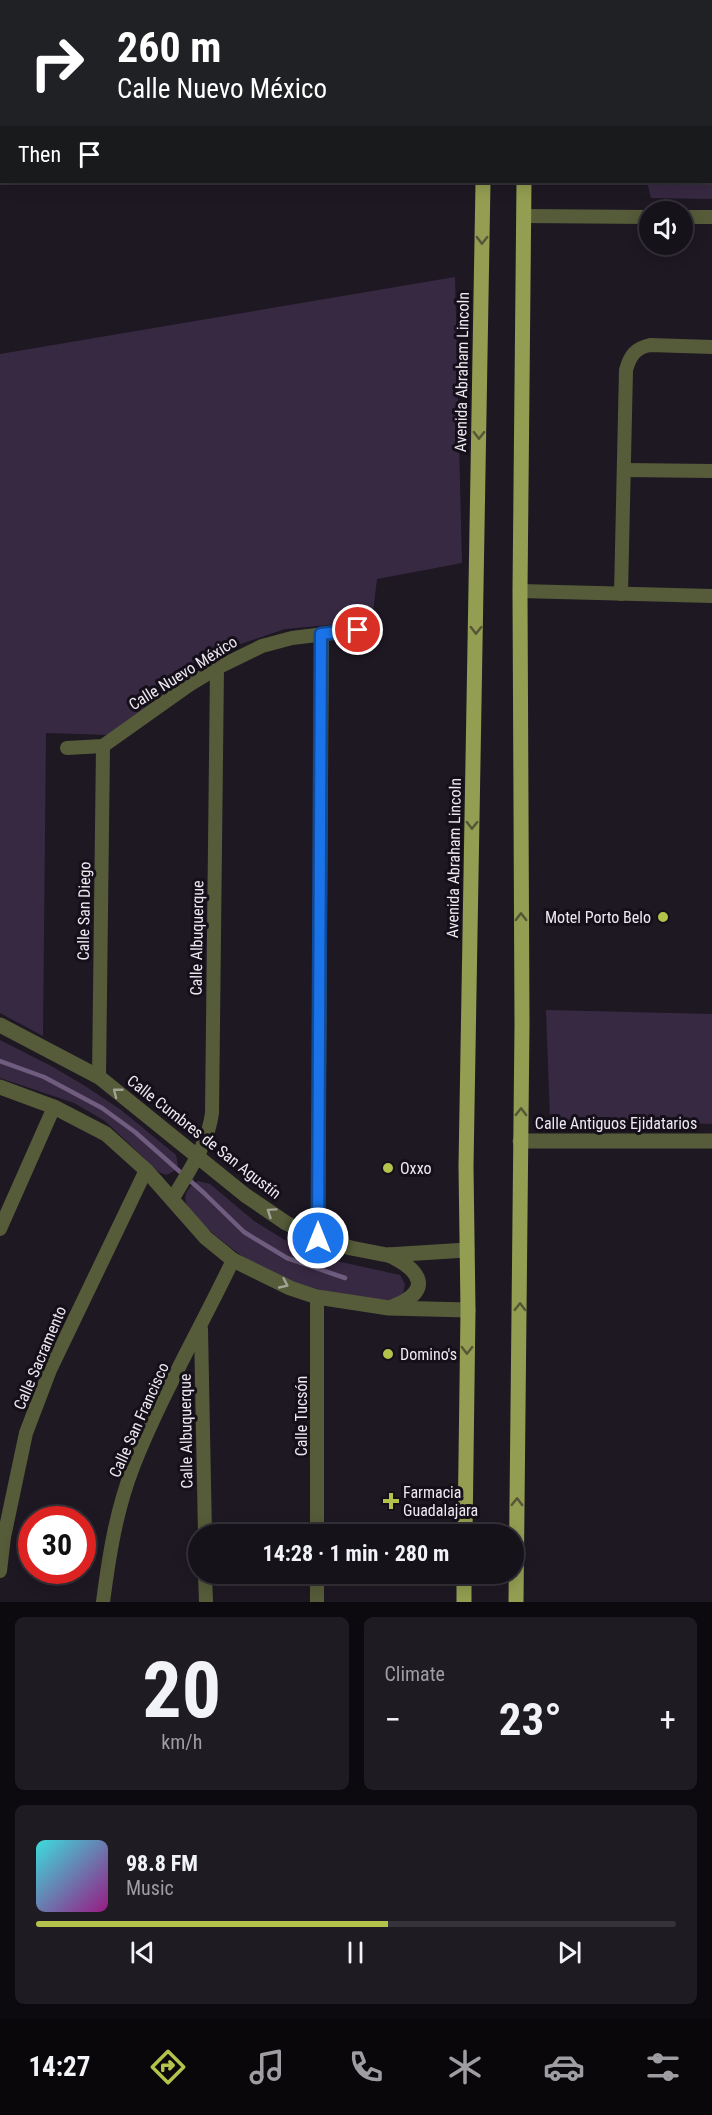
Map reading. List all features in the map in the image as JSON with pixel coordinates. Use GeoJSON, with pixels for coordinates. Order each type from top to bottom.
{"type":"FeatureCollection","features":[{"type":"Feature","properties":{"kind":"main road","name":"Avenida Abraham Lincoln"},"geometry":{"type":"LineString","coordinates":[[465,1524],[468,1310],[466,1166],[483,183]]}},
{"type":"Feature","properties":{"kind":"main road"},"geometry":{"type":"LineString","coordinates":[[516,1602],[521,1237],[520,591],[524,183]]}},
{"type":"Feature","properties":{"kind":"main road"},"geometry":{"type":"LineString","coordinates":[[464,1584],[464,1602]]}},
{"type":"Feature","properties":{"kind":"street"},"geometry":{"type":"LineString","coordinates":[[524,216],[639,217]]}},
{"type":"Feature","properties":{"kind":"street"},"geometry":{"type":"LineString","coordinates":[[693,217],[712,217]]}},
{"type":"Feature","properties":{"kind":"street"},"geometry":{"type":"LineString","coordinates":[[621,594],[626,370],[633,353],[641,347],[650,345],[712,347]]}},
{"type":"Feature","properties":{"kind":"street"},"geometry":{"type":"LineString","coordinates":[[624,470],[712,471]]}},
{"type":"Feature","properties":{"kind":"street"},"geometry":{"type":"LineString","coordinates":[[520,591],[712,596]]}},
{"type":"Feature","properties":{"kind":"street","name":"Calle Nuevo México"},"geometry":{"type":"LineString","coordinates":[[103,746],[131,724],[217,668],[262,646],[321,634],[358,630]]}},
{"type":"Feature","properties":{"kind":"street"},"geometry":{"type":"LineString","coordinates":[[318,1238],[321,634]]}},
{"type":"Feature","properties":{"kind":"street","name":"Calle Albuquerque"},"geometry":{"type":"LineString","coordinates":[[172,1200],[198,1155],[210,1128],[212,1113],[217,668]]}},
{"type":"Feature","properties":{"kind":"street"},"geometry":{"type":"LineString","coordinates":[[67,748],[103,746]]}},
{"type":"Feature","properties":{"kind":"street","name":"Calle San Diego"},"geometry":{"type":"LineString","coordinates":[[99,1077],[103,746]]}},
{"type":"Feature","properties":{"kind":"street","name":"Calle Cumbres de San Agustín"},"geometry":{"type":"LineString","coordinates":[[0,1025],[99,1077],[245,1195],[286,1223],[318,1238],[351,1248],[387,1255],[467,1250]]}},
{"type":"Feature","properties":{"kind":"street"},"geometry":{"type":"LineString","coordinates":[[0,1087],[54,1107],[106,1134],[146,1170],[206,1238],[233,1260],[290,1288],[317,1297],[390,1308],[468,1310]]}},
{"type":"Feature","properties":{"kind":"street"},"geometry":{"type":"LineString","coordinates":[[0,1229],[54,1107]]}},
{"type":"Feature","properties":{"kind":"street","name":"Calle Antiguos Ejidatarios"},"geometry":{"type":"LineString","coordinates":[[520,1142],[712,1141]]}},
{"type":"Feature","properties":{"kind":"street","name":"Calle Sacramento"},"geometry":{"type":"LineString","coordinates":[[0,1571],[4,1537],[26,1433],[50,1370],[146,1170]]}},
{"type":"Feature","properties":{"kind":"street"},"geometry":{"type":"LineString","coordinates":[[387,1255],[406,1264],[418,1280],[418,1289],[411,1298],[390,1308]]}},
{"type":"Feature","properties":{"kind":"street","name":"Calle San Francisco"},"geometry":{"type":"LineString","coordinates":[[104,1602],[109,1558],[119,1510],[132,1468],[233,1260]]}},
{"type":"Feature","properties":{"kind":"street","name":"Calle Tucsón"},"geometry":{"type":"LineString","coordinates":[[317,1297],[317,1524]]}},
{"type":"Feature","properties":{"kind":"street","name":"Calle Albuquerque"},"geometry":{"type":"LineString","coordinates":[[201,1327],[205,1524]]}},
{"type":"Feature","properties":{"kind":"street"},"geometry":{"type":"LineString","coordinates":[[205,1584],[206,1602]]}},
{"type":"Feature","properties":{"kind":"street"},"geometry":{"type":"LineString","coordinates":[[317,1584],[317,1602]]}},
{"type":"Feature","properties":{"kind":"shaded area"},"geometry":{"type":"Polygon","coordinates":[[[647,183],[712,183],[712,199],[651,198],[647,183]]]}},
{"type":"Feature","properties":{"kind":"shaded area"},"geometry":{"type":"Polygon","coordinates":[[[455,277],[462,563],[377,579],[372,621],[285,629],[220,651],[111,735],[46,733],[43,1036],[0,1013],[0,354],[455,277]]]}},
{"type":"Feature","properties":{"kind":"shaded area"},"geometry":{"type":"Polygon","coordinates":[[[546,1010],[712,1014],[712,1124],[550,1119],[546,1010]]]}},
{"type":"Feature","properties":{"kind":"shaded area"},"geometry":{"type":"Polygon","coordinates":[[[0,1040],[53,1067],[121,1110],[176,1155],[178,1165],[174,1171],[166,1175],[159,1172],[105,1121],[74,1103],[0,1078],[0,1040]]]}},
{"type":"Feature","properties":{"kind":"shaded area"},"geometry":{"type":"Polygon","coordinates":[[[198,1181],[210,1184],[254,1221],[293,1245],[341,1262],[400,1275],[405,1284],[403,1294],[393,1301],[342,1294],[292,1282],[264,1269],[216,1236],[189,1210],[185,1199],[186,1193],[198,1181]]]}},
{"type":"Feature","properties":{"kind":"waterway"},"geometry":{"type":"LineString","coordinates":[[0,1061],[44,1077],[102,1108],[135,1132],[244,1232],[287,1258],[345,1278]]}},
{"type":"Feature","properties":{"kind":"place","name":"Motel Porto Belo"},"geometry":{"type":"Point","coordinates":[663,917]}},
{"type":"Feature","properties":{"kind":"place","name":"Oxxo"},"geometry":{"type":"Point","coordinates":[388,1168]}},
{"type":"Feature","properties":{"kind":"place","name":"Domino's"},"geometry":{"type":"Point","coordinates":[388,1354]}},
{"type":"Feature","properties":{"kind":"place","name":"Farmacia Guadalajara"},"geometry":{"type":"Point","coordinates":[391,1501]}},
{"type":"Feature","properties":{"kind":"route"},"geometry":{"type":"LineString","coordinates":[[318,1238],[321,634],[358,630]]}}]}
